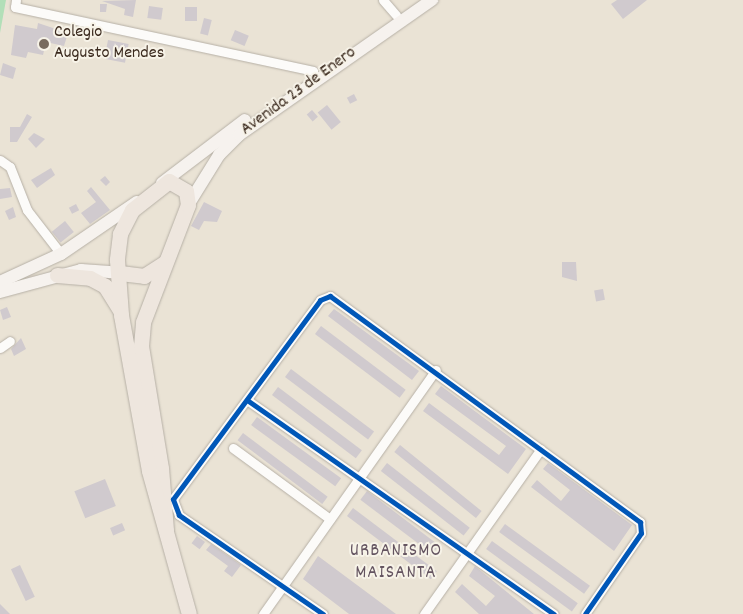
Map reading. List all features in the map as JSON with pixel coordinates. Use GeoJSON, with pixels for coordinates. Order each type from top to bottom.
{"type":"FeatureCollection","features":[{"type":"Feature","properties":{"kind":"highway"},"geometry":{"type":"LineString","coordinates":[[166,530],[161,468],[140,346],[143,322],[164,262],[188,205],[182,186],[162,183],[141,200],[120,234],[122,315],[149,471],[190,614]]}},
{"type":"Feature","properties":{"kind":"highway"},"geometry":{"type":"LineString","coordinates":[[120,273],[144,276],[164,262]]}},
{"type":"Feature","properties":{"kind":"highway"},"geometry":{"type":"LineString","coordinates":[[57,274],[74,274],[97,282],[115,299],[122,315]]}},
{"type":"Feature","properties":{"kind":"main road","name":"Avenida 23 de Enero"},"geometry":{"type":"LineString","coordinates":[[162,183],[313,71],[418,0]]}},
{"type":"Feature","properties":{"kind":"main road","name":"Avenida 23 de Enero"},"geometry":{"type":"LineString","coordinates":[[188,205],[219,155],[240,135],[432,0]]}},
{"type":"Feature","properties":{"kind":"main road"},"geometry":{"type":"LineString","coordinates":[[0,282],[60,254],[141,200]]}},
{"type":"Feature","properties":{"kind":"main road"},"geometry":{"type":"LineString","coordinates":[[0,292],[57,274],[94,269],[120,273]]}},
{"type":"Feature","properties":{"kind":"street"},"geometry":{"type":"LineString","coordinates":[[16,0],[15,7],[313,71]]}},
{"type":"Feature","properties":{"kind":"street"},"geometry":{"type":"LineString","coordinates":[[383,0],[396,15]]}},
{"type":"Feature","properties":{"kind":"street"},"geometry":{"type":"LineString","coordinates":[[0,160],[10,167],[26,210],[60,254]]}},
{"type":"Feature","properties":{"kind":"street"},"geometry":{"type":"LineString","coordinates":[[323,614],[179,515],[173,504],[247,400],[327,297],[337,298],[542,449],[641,525],[641,533],[585,614]]}},
{"type":"Feature","properties":{"kind":"street"},"geometry":{"type":"LineString","coordinates":[[0,348],[10,341]]}},
{"type":"Feature","properties":{"kind":"street"},"geometry":{"type":"LineString","coordinates":[[263,614],[436,370]]}},
{"type":"Feature","properties":{"kind":"street"},"geometry":{"type":"LineString","coordinates":[[247,400],[554,614]]}},
{"type":"Feature","properties":{"kind":"street"},"geometry":{"type":"LineString","coordinates":[[234,448],[330,519]]}},
{"type":"Feature","properties":{"kind":"street"},"geometry":{"type":"LineString","coordinates":[[424,614],[542,449]]}},
{"type":"Feature","properties":{"kind":"green space"},"geometry":{"type":"Polygon","coordinates":[[[0,0],[6,0],[0,33],[0,0]]]}},
{"type":"Feature","properties":{"kind":"building"},"geometry":{"type":"Polygon","coordinates":[[[136,0],[133,17],[124,15],[125,9],[102,1],[136,0]]]}},
{"type":"Feature","properties":{"kind":"building"},"geometry":{"type":"Polygon","coordinates":[[[617,0],[647,0],[623,19],[611,4],[617,0]]]}},
{"type":"Feature","properties":{"kind":"building"},"geometry":{"type":"Polygon","coordinates":[[[100,4],[107,4],[106,12],[100,12],[100,4]]]}},
{"type":"Feature","properties":{"kind":"building"},"geometry":{"type":"Polygon","coordinates":[[[149,6],[163,8],[161,20],[147,18],[149,6]]]}},
{"type":"Feature","properties":{"kind":"building"},"geometry":{"type":"Polygon","coordinates":[[[185,7],[197,7],[197,21],[185,21],[185,7]]]}},
{"type":"Feature","properties":{"kind":"building"},"geometry":{"type":"Polygon","coordinates":[[[204,18],[212,20],[208,35],[200,34],[204,18]]]}},
{"type":"Feature","properties":{"kind":"building"},"geometry":{"type":"Polygon","coordinates":[[[38,23],[68,33],[64,46],[46,42],[43,55],[28,52],[26,58],[11,55],[15,25],[37,29],[38,23]]]}},
{"type":"Feature","properties":{"kind":"building"},"geometry":{"type":"Polygon","coordinates":[[[235,30],[249,36],[245,46],[231,40],[235,30]]]}},
{"type":"Feature","properties":{"kind":"building"},"geometry":{"type":"Polygon","coordinates":[[[108,40],[129,44],[125,63],[104,59],[108,40]]]}},
{"type":"Feature","properties":{"kind":"building"},"geometry":{"type":"Polygon","coordinates":[[[3,63],[16,68],[13,79],[0,75],[3,63]]]}},
{"type":"Feature","properties":{"kind":"building"},"geometry":{"type":"Polygon","coordinates":[[[354,94],[357,100],[350,104],[347,98],[354,94]]]}},
{"type":"Feature","properties":{"kind":"building"},"geometry":{"type":"Polygon","coordinates":[[[327,105],[341,122],[332,130],[318,113],[327,105]]]}},
{"type":"Feature","properties":{"kind":"building"},"geometry":{"type":"Polygon","coordinates":[[[312,110],[318,117],[313,121],[307,115],[312,110]]]}},
{"type":"Feature","properties":{"kind":"building"},"geometry":{"type":"Polygon","coordinates":[[[27,114],[32,117],[17,142],[10,142],[10,127],[20,127],[27,114]]]}},
{"type":"Feature","properties":{"kind":"building"},"geometry":{"type":"Polygon","coordinates":[[[34,133],[45,139],[36,148],[28,139],[34,133]]]}},
{"type":"Feature","properties":{"kind":"building"},"geometry":{"type":"Polygon","coordinates":[[[51,168],[55,175],[37,188],[31,180],[51,168]]]}},
{"type":"Feature","properties":{"kind":"building"},"geometry":{"type":"Polygon","coordinates":[[[105,176],[110,182],[106,186],[100,180],[105,176]]]}},
{"type":"Feature","properties":{"kind":"building"},"geometry":{"type":"Polygon","coordinates":[[[91,187],[110,210],[90,224],[81,213],[96,202],[87,191],[91,187]]]}},
{"type":"Feature","properties":{"kind":"building"},"geometry":{"type":"Polygon","coordinates":[[[10,188],[12,197],[0,199],[0,189],[10,188]]]}},
{"type":"Feature","properties":{"kind":"building"},"geometry":{"type":"Polygon","coordinates":[[[204,202],[222,211],[217,222],[204,221],[199,230],[191,226],[204,202]]]}},
{"type":"Feature","properties":{"kind":"building"},"geometry":{"type":"Polygon","coordinates":[[[76,204],[79,210],[72,214],[69,208],[76,204]]]}},
{"type":"Feature","properties":{"kind":"building"},"geometry":{"type":"Polygon","coordinates":[[[13,207],[16,217],[9,220],[5,211],[13,207]]]}},
{"type":"Feature","properties":{"kind":"building"},"geometry":{"type":"Polygon","coordinates":[[[65,221],[74,232],[61,243],[52,232],[65,221]]]}},
{"type":"Feature","properties":{"kind":"building"},"geometry":{"type":"Polygon","coordinates":[[[562,262],[576,262],[577,281],[562,277],[562,262]]]}},
{"type":"Feature","properties":{"kind":"building"},"geometry":{"type":"Polygon","coordinates":[[[603,289],[605,300],[596,301],[594,291],[603,289]]]}},
{"type":"Feature","properties":{"kind":"building"},"geometry":{"type":"Polygon","coordinates":[[[7,307],[11,317],[3,320],[0,310],[7,307]]]}},
{"type":"Feature","properties":{"kind":"building"},"geometry":{"type":"Polygon","coordinates":[[[334,309],[419,371],[412,380],[328,316],[334,309]]]}},
{"type":"Feature","properties":{"kind":"building"},"geometry":{"type":"Polygon","coordinates":[[[321,326],[406,390],[400,398],[315,334],[321,326]]]}},
{"type":"Feature","properties":{"kind":"building"},"geometry":{"type":"Polygon","coordinates":[[[21,338],[26,349],[14,356],[11,349],[21,338]]]}},
{"type":"Feature","properties":{"kind":"building"},"geometry":{"type":"Polygon","coordinates":[[[291,369],[374,432],[368,440],[285,377],[291,369]]]}},
{"type":"Feature","properties":{"kind":"building"},"geometry":{"type":"Polygon","coordinates":[[[441,386],[526,449],[508,474],[423,411],[429,403],[499,455],[506,446],[435,394],[441,386]]]}},
{"type":"Feature","properties":{"kind":"building"},"geometry":{"type":"Polygon","coordinates":[[[278,387],[362,450],[356,458],[272,395],[278,387]]]}},
{"type":"Feature","properties":{"kind":"building"},"geometry":{"type":"Polygon","coordinates":[[[257,417],[341,478],[335,486],[251,425],[257,417]]]}},
{"type":"Feature","properties":{"kind":"building"},"geometry":{"type":"Polygon","coordinates":[[[243,433],[328,497],[322,504],[238,440],[243,433]]]}},
{"type":"Feature","properties":{"kind":"building"},"geometry":{"type":"Polygon","coordinates":[[[400,445],[482,511],[476,518],[394,452],[400,445]]]}},
{"type":"Feature","properties":{"kind":"building"},"geometry":{"type":"Polygon","coordinates":[[[387,463],[470,528],[464,536],[381,471],[387,463]]]}},
{"type":"Feature","properties":{"kind":"building"},"geometry":{"type":"Polygon","coordinates":[[[548,463],[632,525],[614,551],[531,487],[537,480],[561,501],[570,490],[543,469],[548,463]]]}},
{"type":"Feature","properties":{"kind":"building"},"geometry":{"type":"Polygon","coordinates":[[[105,479],[116,506],[85,518],[74,491],[105,479]]]}},
{"type":"Feature","properties":{"kind":"building"},"geometry":{"type":"Polygon","coordinates":[[[367,491],[439,545],[432,554],[360,500],[367,491]]]}},
{"type":"Feature","properties":{"kind":"building"},"geometry":{"type":"Polygon","coordinates":[[[353,508],[437,571],[431,579],[347,516],[353,508]]]}},
{"type":"Feature","properties":{"kind":"building"},"geometry":{"type":"Polygon","coordinates":[[[122,523],[125,530],[113,535],[110,528],[122,523]]]}},
{"type":"Feature","properties":{"kind":"building"},"geometry":{"type":"Polygon","coordinates":[[[505,524],[590,586],[584,594],[499,532],[505,524]]]}},
{"type":"Feature","properties":{"kind":"building"},"geometry":{"type":"Polygon","coordinates":[[[197,536],[205,542],[200,549],[192,543],[197,536]]]}},
{"type":"Feature","properties":{"kind":"building"},"geometry":{"type":"Polygon","coordinates":[[[492,541],[578,603],[572,611],[486,549],[492,541]]]}},
{"type":"Feature","properties":{"kind":"building"},"geometry":{"type":"Polygon","coordinates":[[[211,544],[241,565],[232,577],[224,571],[228,566],[206,550],[211,544]]]}},
{"type":"Feature","properties":{"kind":"building"},"geometry":{"type":"Polygon","coordinates":[[[318,556],[396,614],[349,614],[303,579],[318,556]]]}},
{"type":"Feature","properties":{"kind":"building"},"geometry":{"type":"Polygon","coordinates":[[[20,565],[35,597],[26,601],[11,569],[20,565]]]}},
{"type":"Feature","properties":{"kind":"building"},"geometry":{"type":"Polygon","coordinates":[[[475,566],[534,614],[479,614],[455,592],[462,584],[486,606],[495,596],[469,576],[475,566]]]}},
{"type":"Feature","properties":{"kind":"building"},"geometry":{"type":"Polygon","coordinates":[[[0,604],[10,614],[0,614],[0,604]]]}},
{"type":"Feature","properties":{"kind":"cycle path"},"geometry":{"type":"LineString","coordinates":[[323,614],[179,515],[173,499],[320,300],[330,296],[640,522],[641,533],[585,614]]}},
{"type":"Feature","properties":{"kind":"cycle path"},"geometry":{"type":"LineString","coordinates":[[247,400],[554,614]]}},
{"type":"Feature","properties":{"kind":"place","name":"Colegio Augusto Mendes"},"geometry":{"type":"Point","coordinates":[44,44]}},
{"type":"Feature","properties":{"kind":"district","name":"URBANISMO MAISANTA"},"geometry":{"type":"Point","coordinates":[396,563]}}]}
